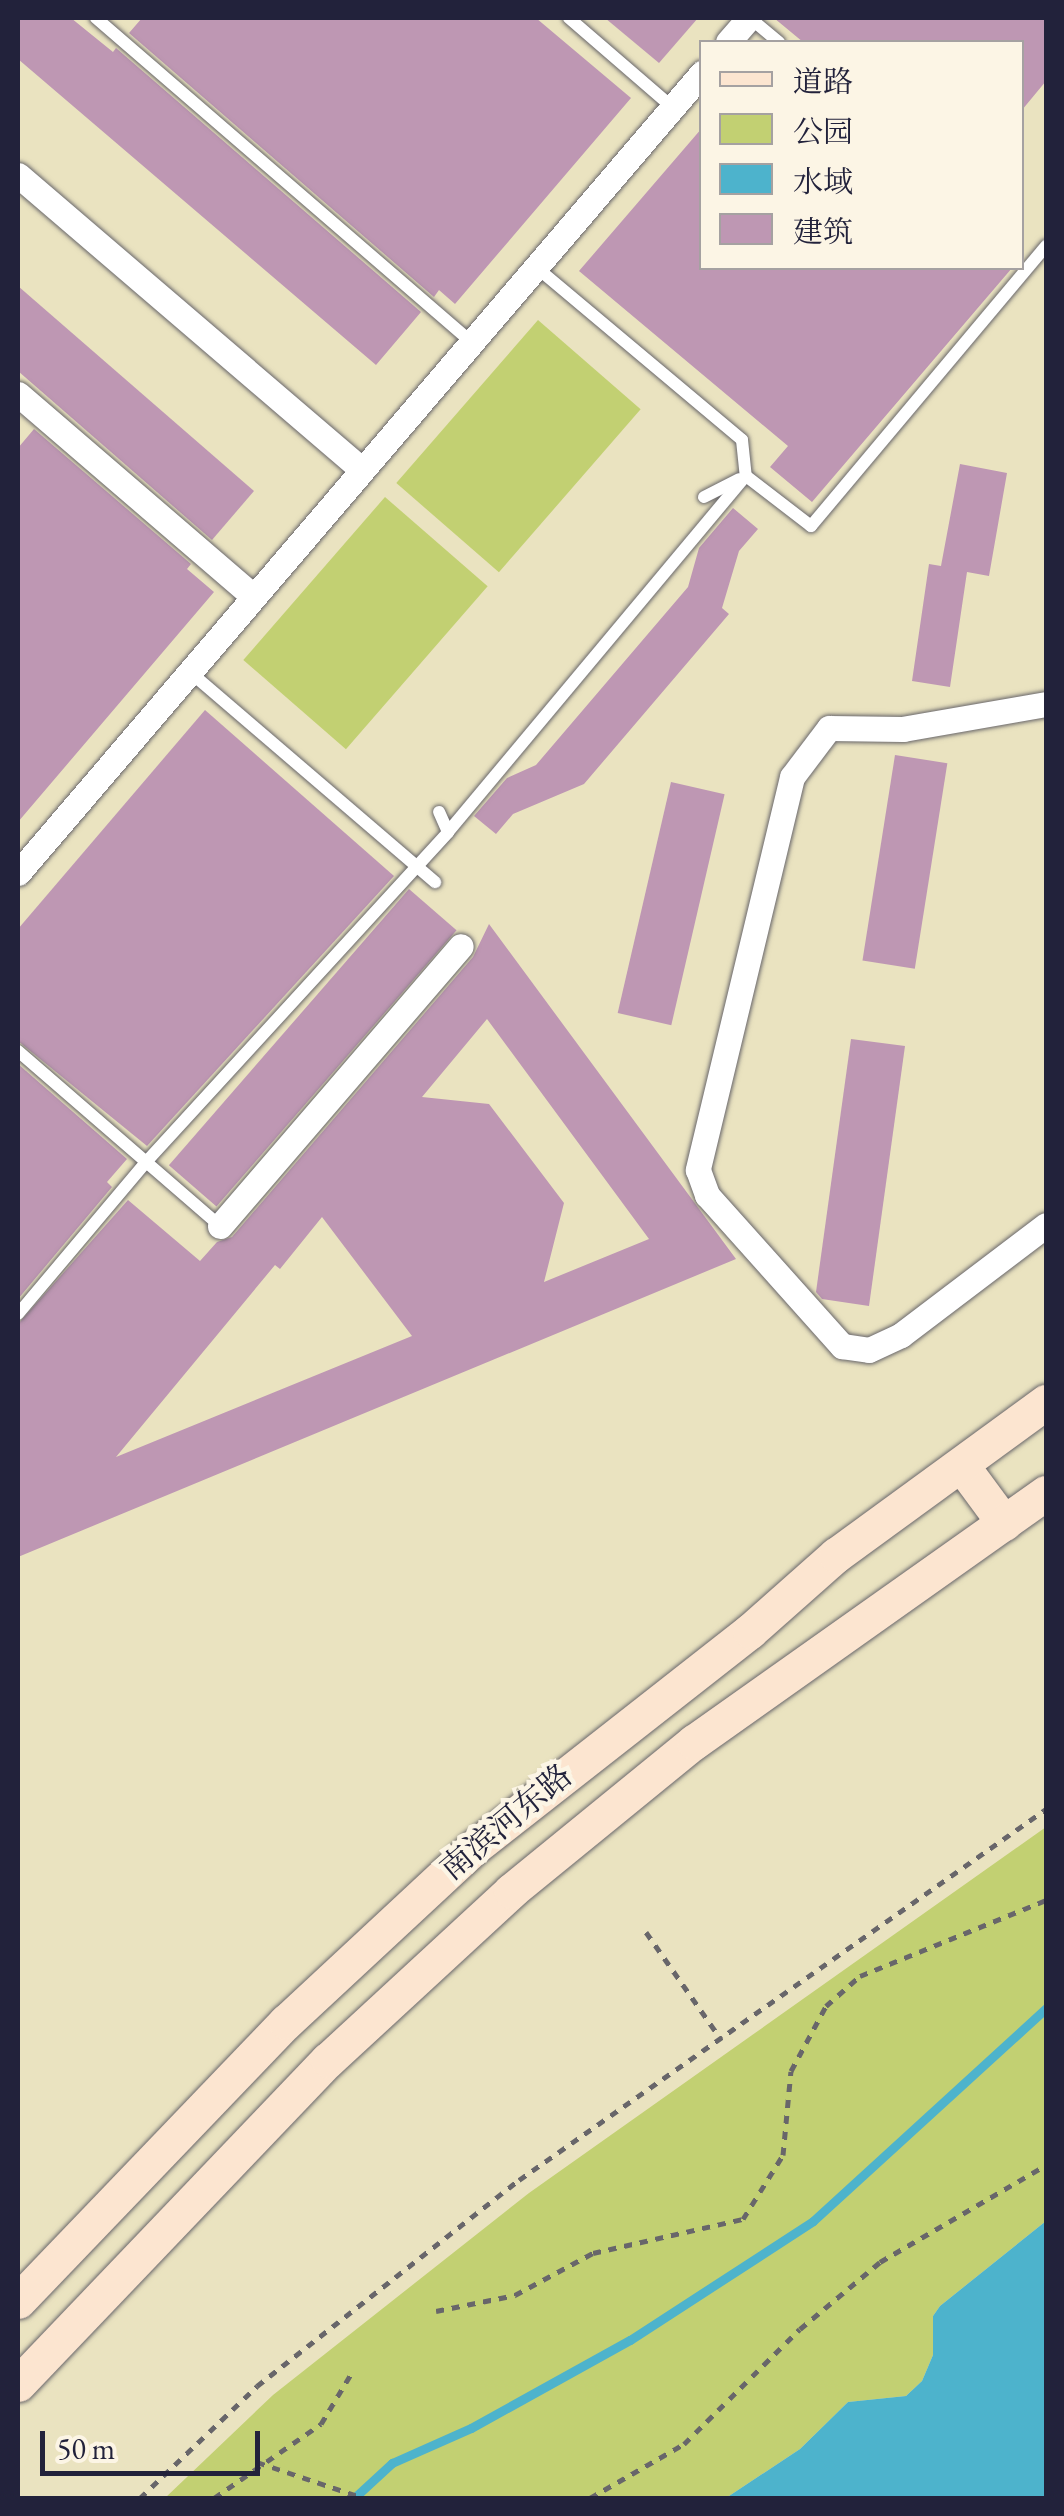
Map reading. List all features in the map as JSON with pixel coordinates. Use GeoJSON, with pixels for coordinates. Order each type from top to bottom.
{"type":"FeatureCollection","features":[{"type":"Feature","properties":{"kind":"main road","name":"南滨河东路"},"geometry":{"type":"LineString","coordinates":[[18,2301],[286,2022],[472,1850],[750,1631],[836,1555],[1046,1402]]}},
{"type":"Feature","properties":{"kind":"main road"},"geometry":{"type":"LineString","coordinates":[[962,1466],[1004,1523]]}},
{"type":"Feature","properties":{"kind":"main road","name":"南滨河东路"},"geometry":{"type":"LineString","coordinates":[[18,2384],[328,2060],[511,1891],[694,1742],[1046,1493]]}},
{"type":"Feature","properties":{"kind":"street"},"geometry":{"type":"LineString","coordinates":[[730,40],[750,18]]}},
{"type":"Feature","properties":{"kind":"street"},"geometry":{"type":"LineString","coordinates":[[18,873],[699,76]]}},
{"type":"Feature","properties":{"kind":"street"},"geometry":{"type":"LineString","coordinates":[[18,176],[362,470]]}},
{"type":"Feature","properties":{"kind":"street"},"geometry":{"type":"LineString","coordinates":[[18,394],[254,597]]}},
{"type":"Feature","properties":{"kind":"street"},"geometry":{"type":"LineString","coordinates":[[1046,704],[904,729],[828,728],[792,778],[698,1170],[706,1196],[842,1346],[869,1350],[901,1335],[1046,1225]]}},
{"type":"Feature","properties":{"kind":"street"},"geometry":{"type":"LineString","coordinates":[[220,1226],[461,946]]}},
{"type":"Feature","properties":{"kind":"lane"},"geometry":{"type":"LineString","coordinates":[[96,18],[471,342]]}},
{"type":"Feature","properties":{"kind":"lane"},"geometry":{"type":"LineString","coordinates":[[569,18],[672,107]]}},
{"type":"Feature","properties":{"kind":"lane"},"geometry":{"type":"LineString","coordinates":[[750,18],[777,40]]}},
{"type":"Feature","properties":{"kind":"lane"},"geometry":{"type":"LineString","coordinates":[[1024,268],[1046,246]]}},
{"type":"Feature","properties":{"kind":"lane"},"geometry":{"type":"LineString","coordinates":[[536,267],[742,440],[746,476],[811,526],[1022,270]]}},
{"type":"Feature","properties":{"kind":"lane"},"geometry":{"type":"LineString","coordinates":[[704,497],[746,476]]}},
{"type":"Feature","properties":{"kind":"lane"},"geometry":{"type":"LineString","coordinates":[[18,1314],[147,1161],[413,864],[448,832],[746,476]]}},
{"type":"Feature","properties":{"kind":"lane"},"geometry":{"type":"LineString","coordinates":[[190,672],[435,882]]}},
{"type":"Feature","properties":{"kind":"lane"},"geometry":{"type":"LineString","coordinates":[[438,812],[448,832]]}},
{"type":"Feature","properties":{"kind":"lane"},"geometry":{"type":"LineString","coordinates":[[18,1051],[220,1226]]}},
{"type":"Feature","properties":{"kind":"path"},"geometry":{"type":"LineString","coordinates":[[140,2498],[288,2362],[519,2180],[1046,1809]]}},
{"type":"Feature","properties":{"kind":"path"},"geometry":{"type":"LineString","coordinates":[[436,2311],[515,2295],[593,2253],[743,2218],[783,2154],[792,2072],[826,2006],[860,1976],[1046,1900]]}},
{"type":"Feature","properties":{"kind":"path"},"geometry":{"type":"LineString","coordinates":[[646,1932],[721,2039]]}},
{"type":"Feature","properties":{"kind":"path"},"geometry":{"type":"LineString","coordinates":[[590,2498],[684,2444],[800,2329],[880,2262],[1046,2165]]}},
{"type":"Feature","properties":{"kind":"path"},"geometry":{"type":"LineString","coordinates":[[214,2498],[258,2462],[321,2424],[351,2374]]}},
{"type":"Feature","properties":{"kind":"path"},"geometry":{"type":"LineString","coordinates":[[258,2462],[364,2498]]}},
{"type":"Feature","properties":{"kind":"green space"},"geometry":{"type":"Polygon","coordinates":[[[538,320],[641,409],[499,572],[396,483],[538,320]]]}},
{"type":"Feature","properties":{"kind":"green space"},"geometry":{"type":"Polygon","coordinates":[[[385,497],[488,586],[346,749],[243,660],[385,497]]]}},
{"type":"Feature","properties":{"kind":"green space"},"geometry":{"type":"Polygon","coordinates":[[[1046,1827],[1046,2221],[940,2306],[933,2316],[933,2355],[922,2381],[906,2396],[848,2402],[800,2449],[726,2498],[165,2498],[273,2395],[529,2193],[1046,1827]]]}},
{"type":"Feature","properties":{"kind":"water"},"geometry":{"type":"Polygon","coordinates":[[[1046,2221],[1046,2498],[726,2498],[800,2449],[848,2402],[906,2396],[922,2381],[933,2355],[933,2316],[940,2306],[1046,2221]]]}},
{"type":"Feature","properties":{"kind":"building"},"geometry":{"type":"Polygon","coordinates":[[[18,18],[71,18],[113,52],[116,48],[421,312],[376,365],[18,59],[18,18]]]}},
{"type":"Feature","properties":{"kind":"building"},"geometry":{"type":"Polygon","coordinates":[[[142,18],[536,18],[631,98],[455,304],[439,290],[434,297],[129,33],[142,18]]]}},
{"type":"Feature","properties":{"kind":"building"},"geometry":{"type":"Polygon","coordinates":[[[605,18],[698,18],[659,63],[605,18]]]}},
{"type":"Feature","properties":{"kind":"building"},"geometry":{"type":"Polygon","coordinates":[[[774,18],[1046,18],[1046,81],[1024,108],[1024,40],[801,40],[774,18]]]}},
{"type":"Feature","properties":{"kind":"building"},"geometry":{"type":"Polygon","coordinates":[[[699,131],[699,270],[1010,270],[812,502],[770,467],[788,446],[579,271],[699,131]]]}},
{"type":"Feature","properties":{"kind":"building"},"geometry":{"type":"Polygon","coordinates":[[[18,286],[254,491],[212,540],[18,371],[18,286]]]}},
{"type":"Feature","properties":{"kind":"building"},"geometry":{"type":"Polygon","coordinates":[[[34,429],[191,564],[187,569],[214,592],[18,822],[18,448],[34,429]]]}},
{"type":"Feature","properties":{"kind":"building"},"geometry":{"type":"Polygon","coordinates":[[[960,464],[1007,473],[989,576],[967,572],[950,687],[912,681],[929,564],[941,566],[960,464]]]}},
{"type":"Feature","properties":{"kind":"building"},"geometry":{"type":"Polygon","coordinates":[[[733,508],[758,529],[739,551],[722,608],[729,614],[584,784],[513,814],[496,834],[474,816],[507,778],[536,765],[688,587],[699,548],[733,508]]]}},
{"type":"Feature","properties":{"kind":"building"},"geometry":{"type":"Polygon","coordinates":[[[205,710],[394,876],[147,1146],[18,1041],[18,929],[205,710]]]}},
{"type":"Feature","properties":{"kind":"building"},"geometry":{"type":"Polygon","coordinates":[[[895,755],[947,763],[915,969],[862,960],[895,755]]]}},
{"type":"Feature","properties":{"kind":"building"},"geometry":{"type":"Polygon","coordinates":[[[671,782],[725,794],[671,1025],[618,1013],[671,782]]]}},
{"type":"Feature","properties":{"kind":"building"},"geometry":{"type":"Polygon","coordinates":[[[409,889],[457,930],[216,1207],[169,1165],[409,889]]]}},
{"type":"Feature","properties":{"kind":"building"},"geometry":{"type":"Polygon","coordinates":[[[489,924],[736,1259],[18,1557],[18,1324],[128,1200],[200,1261],[217,1242],[232,1237],[473,957],[489,924]],[[487,1019],[422,1097],[489,1104],[564,1203],[544,1282],[649,1239],[487,1019]],[[322,1217],[280,1269],[275,1265],[116,1457],[412,1336],[322,1217]]]}},
{"type":"Feature","properties":{"kind":"building"},"geometry":{"type":"Polygon","coordinates":[[[851,1039],[905,1046],[869,1306],[822,1299],[816,1292],[851,1039]]]}},
{"type":"Feature","properties":{"kind":"building"},"geometry":{"type":"Polygon","coordinates":[[[18,1064],[127,1159],[107,1182],[112,1187],[18,1299],[18,1064]]]}},
{"type":"Feature","properties":{"kind":"waterway"},"geometry":{"type":"LineString","coordinates":[[354,2498],[392,2463],[471,2428],[630,2340],[813,2221],[1046,2008]]}}]}
